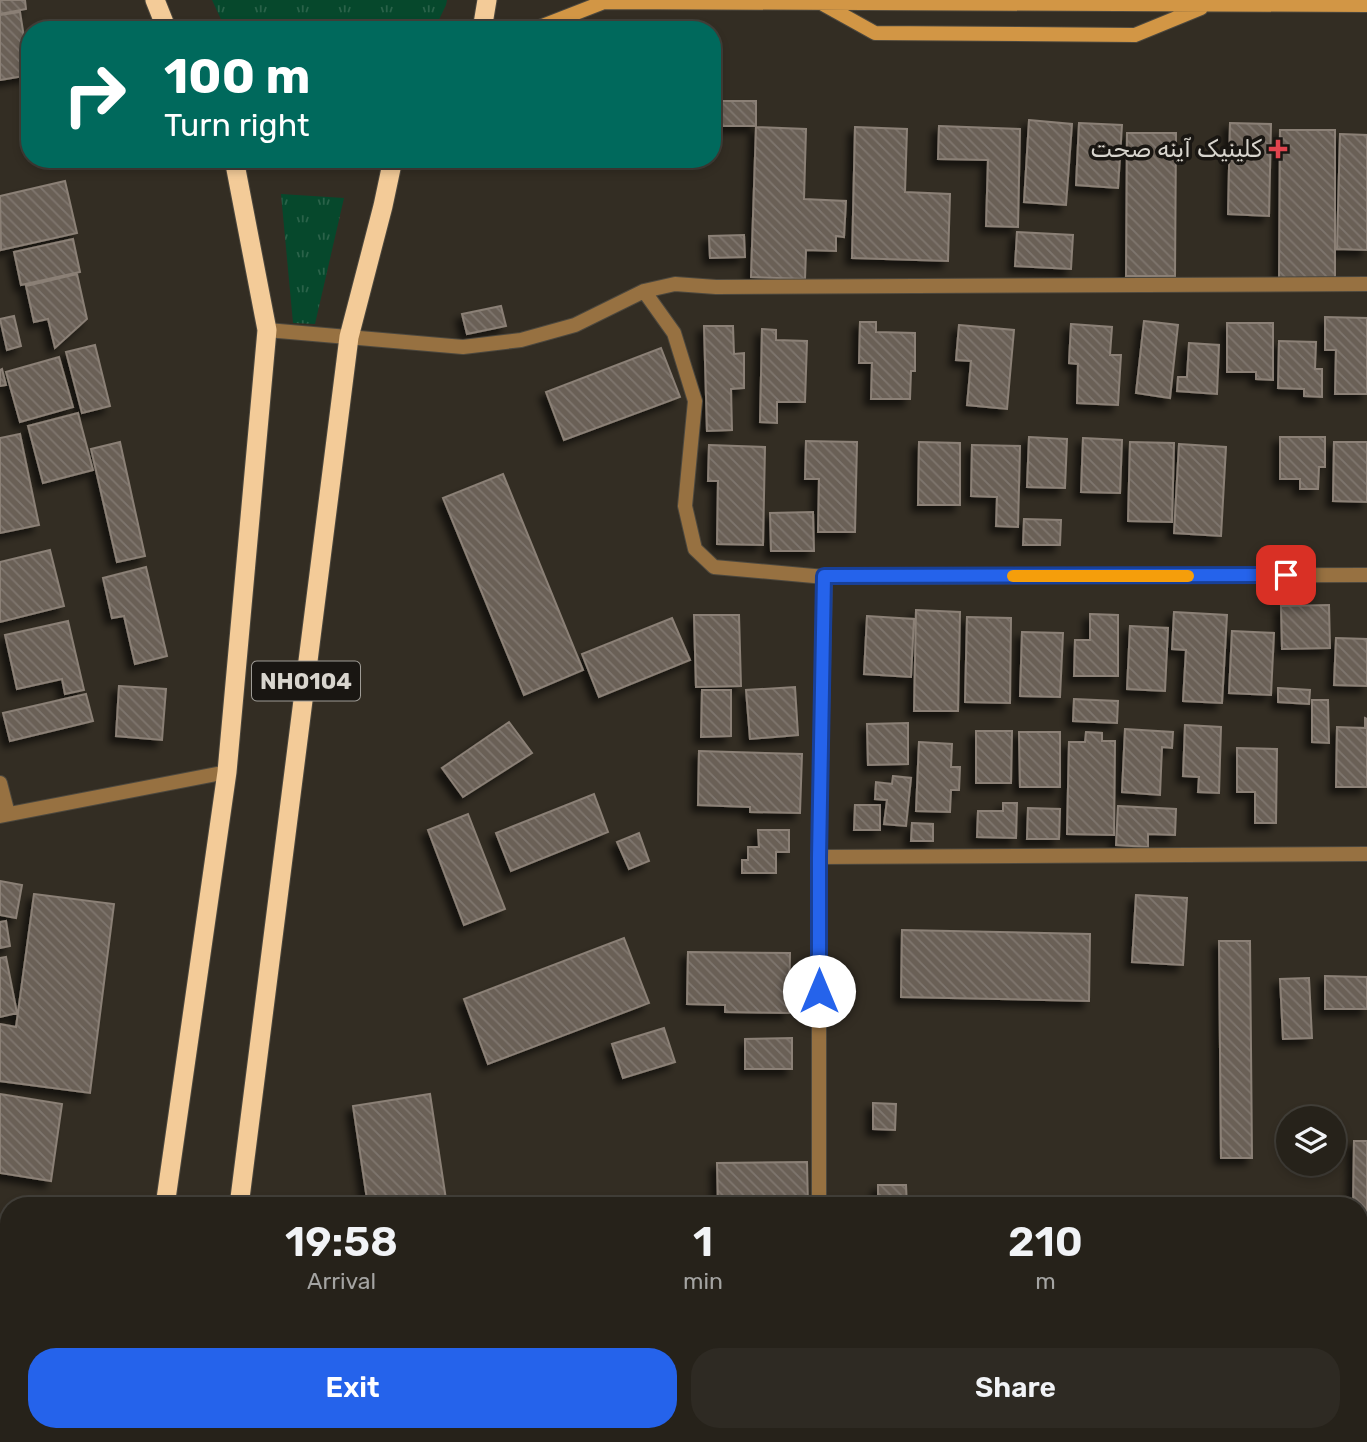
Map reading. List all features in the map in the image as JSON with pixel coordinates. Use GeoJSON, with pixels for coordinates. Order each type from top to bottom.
{"type":"FeatureCollection","features":[{"type":"Feature","properties":{"kind":"highway"},"geometry":{"type":"LineString","coordinates":[[155,0],[163,21]]}},
{"type":"Feature","properties":{"kind":"highway"},"geometry":{"type":"LineString","coordinates":[[484,21],[487,0]]}},
{"type":"Feature","properties":{"kind":"highway","name":"NH0104"},"geometry":{"type":"LineString","coordinates":[[166,1197],[227,772],[267,330],[236,168]]}},
{"type":"Feature","properties":{"kind":"highway","name":"NH0104"},"geometry":{"type":"LineString","coordinates":[[240,1197],[349,337],[391,168]]}},
{"type":"Feature","properties":{"kind":"main road"},"geometry":{"type":"LineString","coordinates":[[553,21],[604,2],[1367,5]]}},
{"type":"Feature","properties":{"kind":"main road"},"geometry":{"type":"LineString","coordinates":[[820,3],[875,33],[1135,35],[1211,5]]}},
{"type":"Feature","properties":{"kind":"street"},"geometry":{"type":"LineString","coordinates":[[267,330],[463,348],[521,340],[575,326],[644,291],[675,284],[1367,284]]}},
{"type":"Feature","properties":{"kind":"street"},"geometry":{"type":"LineString","coordinates":[[644,291],[674,333],[695,401],[685,506],[695,549],[715,567],[824,576],[1367,575]]}},
{"type":"Feature","properties":{"kind":"street"},"geometry":{"type":"LineString","coordinates":[[819,1197],[819,857],[824,576]]}},
{"type":"Feature","properties":{"kind":"street"},"geometry":{"type":"LineString","coordinates":[[0,783],[4,815],[227,772]]}},
{"type":"Feature","properties":{"kind":"street"},"geometry":{"type":"LineString","coordinates":[[819,857],[1367,854]]}},
{"type":"Feature","properties":{"kind":"green space"},"geometry":{"type":"Polygon","coordinates":[[[212,0],[447,0],[438,21],[222,21],[212,0]]]}},
{"type":"Feature","properties":{"kind":"green space"},"geometry":{"type":"Polygon","coordinates":[[[281,194],[344,198],[315,324],[293,323],[281,194]]]}},
{"type":"Feature","properties":{"kind":"building"},"geometry":{"type":"Polygon","coordinates":[[[0,0],[25,0],[26,9],[0,14],[0,0]]]}},
{"type":"Feature","properties":{"kind":"building"},"geometry":{"type":"Polygon","coordinates":[[[20,12],[21,21],[21,76],[0,80],[0,15],[20,12]]]}},
{"type":"Feature","properties":{"kind":"building"},"geometry":{"type":"Polygon","coordinates":[[[721,101],[756,101],[756,126],[721,126],[721,101]]]}},
{"type":"Feature","properties":{"kind":"building"},"geometry":{"type":"Polygon","coordinates":[[[1029,120],[1072,124],[1066,205],[1024,202],[1029,120]]]}},
{"type":"Feature","properties":{"kind":"building"},"geometry":{"type":"Polygon","coordinates":[[[1079,123],[1122,125],[1118,188],[1076,185],[1079,123]]]}},
{"type":"Feature","properties":{"kind":"building"},"geometry":{"type":"Polygon","coordinates":[[[1230,123],[1271,124],[1269,216],[1228,214],[1230,123]]]}},
{"type":"Feature","properties":{"kind":"building"},"geometry":{"type":"Polygon","coordinates":[[[939,126],[1020,129],[1018,227],[986,226],[988,160],[938,159],[939,126]]]}},
{"type":"Feature","properties":{"kind":"building"},"geometry":{"type":"Polygon","coordinates":[[[756,127],[806,129],[804,199],[846,201],[844,237],[836,236],[836,251],[806,250],[805,279],[751,277],[756,127]]]}},
{"type":"Feature","properties":{"kind":"building"},"geometry":{"type":"Polygon","coordinates":[[[855,127],[907,129],[905,192],[950,194],[948,261],[852,258],[855,127]]]}},
{"type":"Feature","properties":{"kind":"building"},"geometry":{"type":"Polygon","coordinates":[[[1280,130],[1335,130],[1335,280],[1279,279],[1280,130]]]}},
{"type":"Feature","properties":{"kind":"building"},"geometry":{"type":"Polygon","coordinates":[[[1127,133],[1176,133],[1175,276],[1126,276],[1127,133]]]}},
{"type":"Feature","properties":{"kind":"building"},"geometry":{"type":"Polygon","coordinates":[[[1340,134],[1367,135],[1367,250],[1337,249],[1340,134]]]}},
{"type":"Feature","properties":{"kind":"building"},"geometry":{"type":"Polygon","coordinates":[[[65,181],[77,233],[1,250],[0,196],[65,181]]]}},
{"type":"Feature","properties":{"kind":"building"},"geometry":{"type":"Polygon","coordinates":[[[1017,232],[1073,235],[1071,269],[1015,266],[1017,232]]]}},
{"type":"Feature","properties":{"kind":"building"},"geometry":{"type":"Polygon","coordinates":[[[744,235],[745,257],[710,258],[709,236],[744,235]]]}},
{"type":"Feature","properties":{"kind":"building"},"geometry":{"type":"Polygon","coordinates":[[[73,239],[80,272],[21,285],[14,252],[73,239]]]}},
{"type":"Feature","properties":{"kind":"building"},"geometry":{"type":"Polygon","coordinates":[[[77,274],[87,319],[55,348],[48,319],[34,322],[26,286],[77,274]]]}},
{"type":"Feature","properties":{"kind":"building"},"geometry":{"type":"Polygon","coordinates":[[[501,306],[506,326],[467,334],[462,314],[501,306]]]}},
{"type":"Feature","properties":{"kind":"building"},"geometry":{"type":"Polygon","coordinates":[[[14,316],[21,346],[7,350],[0,319],[14,316]]]}},
{"type":"Feature","properties":{"kind":"building"},"geometry":{"type":"Polygon","coordinates":[[[1325,317],[1367,318],[1367,394],[1335,394],[1336,350],[1325,350],[1325,317]]]}},
{"type":"Feature","properties":{"kind":"building"},"geometry":{"type":"Polygon","coordinates":[[[1144,321],[1178,325],[1170,398],[1136,393],[1144,321]]]}},
{"type":"Feature","properties":{"kind":"building"},"geometry":{"type":"Polygon","coordinates":[[[860,322],[876,322],[876,332],[915,333],[915,371],[911,371],[910,399],[871,399],[872,363],[859,363],[860,322]]]}},
{"type":"Feature","properties":{"kind":"building"},"geometry":{"type":"Polygon","coordinates":[[[1227,323],[1273,323],[1273,380],[1256,379],[1256,372],[1227,372],[1227,323]]]}},
{"type":"Feature","properties":{"kind":"building"},"geometry":{"type":"Polygon","coordinates":[[[1071,324],[1112,327],[1110,355],[1121,355],[1118,405],[1077,403],[1078,364],[1069,363],[1071,324]]]}},
{"type":"Feature","properties":{"kind":"building"},"geometry":{"type":"Polygon","coordinates":[[[959,325],[1014,330],[1007,409],[967,405],[971,361],[956,360],[959,325]]]}},
{"type":"Feature","properties":{"kind":"building"},"geometry":{"type":"Polygon","coordinates":[[[704,326],[733,326],[734,354],[744,353],[744,388],[731,389],[732,430],[707,431],[704,326]]]}},
{"type":"Feature","properties":{"kind":"building"},"geometry":{"type":"Polygon","coordinates":[[[762,329],[776,330],[776,340],[807,341],[805,402],[777,402],[777,423],[760,422],[762,329]]]}},
{"type":"Feature","properties":{"kind":"building"},"geometry":{"type":"Polygon","coordinates":[[[1279,341],[1316,342],[1315,369],[1322,369],[1322,397],[1304,396],[1304,389],[1278,388],[1279,341]]]}},
{"type":"Feature","properties":{"kind":"building"},"geometry":{"type":"Polygon","coordinates":[[[1189,343],[1219,345],[1217,394],[1177,391],[1178,377],[1187,377],[1189,343]]]}},
{"type":"Feature","properties":{"kind":"building"},"geometry":{"type":"Polygon","coordinates":[[[95,345],[110,406],[82,413],[66,352],[95,345]]]}},
{"type":"Feature","properties":{"kind":"building"},"geometry":{"type":"Polygon","coordinates":[[[661,348],[680,397],[564,440],[546,392],[661,348]]]}},
{"type":"Feature","properties":{"kind":"building"},"geometry":{"type":"Polygon","coordinates":[[[59,357],[73,407],[20,422],[6,372],[59,357]]]}},
{"type":"Feature","properties":{"kind":"building"},"geometry":{"type":"Polygon","coordinates":[[[2,369],[6,385],[0,386],[0,370],[2,369]]]}},
{"type":"Feature","properties":{"kind":"building"},"geometry":{"type":"Polygon","coordinates":[[[78,413],[93,470],[43,483],[28,426],[78,413]]]}},
{"type":"Feature","properties":{"kind":"building"},"geometry":{"type":"Polygon","coordinates":[[[20,434],[39,525],[0,533],[0,438],[20,434]]]}},
{"type":"Feature","properties":{"kind":"building"},"geometry":{"type":"Polygon","coordinates":[[[1029,437],[1067,439],[1065,488],[1027,487],[1029,437]]]}},
{"type":"Feature","properties":{"kind":"building"},"geometry":{"type":"Polygon","coordinates":[[[1280,437],[1325,437],[1325,467],[1319,467],[1318,489],[1300,489],[1300,479],[1280,479],[1280,437]]]}},
{"type":"Feature","properties":{"kind":"building"},"geometry":{"type":"Polygon","coordinates":[[[1083,438],[1122,440],[1120,493],[1081,492],[1083,438]]]}},
{"type":"Feature","properties":{"kind":"building"},"geometry":{"type":"Polygon","coordinates":[[[806,441],[857,442],[855,532],[818,532],[819,479],[805,479],[806,441]]]}},
{"type":"Feature","properties":{"kind":"building"},"geometry":{"type":"Polygon","coordinates":[[[120,442],[145,556],[117,562],[91,449],[120,442]]]}},
{"type":"Feature","properties":{"kind":"building"},"geometry":{"type":"Polygon","coordinates":[[[919,442],[960,443],[960,505],[918,505],[919,442]]]}},
{"type":"Feature","properties":{"kind":"building"},"geometry":{"type":"Polygon","coordinates":[[[1130,442],[1174,443],[1172,522],[1128,521],[1130,442]]]}},
{"type":"Feature","properties":{"kind":"building"},"geometry":{"type":"Polygon","coordinates":[[[1334,442],[1367,442],[1367,502],[1333,501],[1334,442]]]}},
{"type":"Feature","properties":{"kind":"building"},"geometry":{"type":"Polygon","coordinates":[[[1179,444],[1226,447],[1221,536],[1174,533],[1179,444]]]}},
{"type":"Feature","properties":{"kind":"building"},"geometry":{"type":"Polygon","coordinates":[[[709,445],[765,447],[763,545],[717,544],[718,481],[708,481],[709,445]]]}},
{"type":"Feature","properties":{"kind":"building"},"geometry":{"type":"Polygon","coordinates":[[[972,445],[1020,446],[1018,527],[996,526],[997,497],[971,496],[972,445]]]}},
{"type":"Feature","properties":{"kind":"building"},"geometry":{"type":"Polygon","coordinates":[[[503,474],[583,670],[524,695],[443,498],[503,474]]]}},
{"type":"Feature","properties":{"kind":"building"},"geometry":{"type":"Polygon","coordinates":[[[813,512],[814,551],[771,551],[770,513],[813,512]]]}},
{"type":"Feature","properties":{"kind":"building"},"geometry":{"type":"Polygon","coordinates":[[[1024,519],[1061,520],[1060,545],[1023,545],[1024,519]]]}},
{"type":"Feature","properties":{"kind":"building"},"geometry":{"type":"Polygon","coordinates":[[[50,550],[64,606],[0,622],[0,562],[50,550]]]}},
{"type":"Feature","properties":{"kind":"building"},"geometry":{"type":"Polygon","coordinates":[[[146,567],[167,656],[135,664],[124,616],[112,618],[103,578],[146,567]]]}},
{"type":"Feature","properties":{"kind":"building"},"geometry":{"type":"Polygon","coordinates":[[[1329,605],[1330,648],[1282,649],[1281,606],[1329,605]]]}},
{"type":"Feature","properties":{"kind":"building"},"geometry":{"type":"Polygon","coordinates":[[[916,610],[960,612],[958,711],[914,711],[916,610]]]}},
{"type":"Feature","properties":{"kind":"building"},"geometry":{"type":"Polygon","coordinates":[[[1174,612],[1227,615],[1222,703],[1183,701],[1186,650],[1172,649],[1174,612]]]}},
{"type":"Feature","properties":{"kind":"building"},"geometry":{"type":"Polygon","coordinates":[[[1090,614],[1118,615],[1118,676],[1074,676],[1075,640],[1090,640],[1090,614]]]}},
{"type":"Feature","properties":{"kind":"building"},"geometry":{"type":"Polygon","coordinates":[[[694,615],[739,615],[741,686],[696,687],[694,615]]]}},
{"type":"Feature","properties":{"kind":"building"},"geometry":{"type":"Polygon","coordinates":[[[867,616],[914,619],[911,677],[864,674],[867,616]]]}},
{"type":"Feature","properties":{"kind":"building"},"geometry":{"type":"Polygon","coordinates":[[[967,617],[1011,618],[1010,703],[965,702],[967,617]]]}},
{"type":"Feature","properties":{"kind":"building"},"geometry":{"type":"Polygon","coordinates":[[[672,618],[690,660],[599,697],[582,654],[672,618]]]}},
{"type":"Feature","properties":{"kind":"building"},"geometry":{"type":"Polygon","coordinates":[[[68,621],[84,690],[65,694],[62,679],[17,689],[5,635],[68,621]]]}},
{"type":"Feature","properties":{"kind":"building"},"geometry":{"type":"Polygon","coordinates":[[[1130,626],[1168,628],[1165,691],[1127,689],[1130,626]]]}},
{"type":"Feature","properties":{"kind":"building"},"geometry":{"type":"Polygon","coordinates":[[[1232,631],[1274,633],[1271,695],[1229,693],[1232,631]]]}},
{"type":"Feature","properties":{"kind":"building"},"geometry":{"type":"Polygon","coordinates":[[[1022,632],[1063,633],[1060,697],[1020,696],[1022,632]]]}},
{"type":"Feature","properties":{"kind":"building"},"geometry":{"type":"Polygon","coordinates":[[[1336,638],[1367,639],[1367,686],[1334,685],[1336,638]]]}},
{"type":"Feature","properties":{"kind":"building"},"geometry":{"type":"Polygon","coordinates":[[[119,686],[166,689],[162,740],[116,736],[119,686]]]}},
{"type":"Feature","properties":{"kind":"building"},"geometry":{"type":"Polygon","coordinates":[[[795,687],[798,735],[750,739],[746,690],[795,687]]]}},
{"type":"Feature","properties":{"kind":"building"},"geometry":{"type":"Polygon","coordinates":[[[1278,688],[1310,690],[1309,704],[1278,702],[1278,688]]]}},
{"type":"Feature","properties":{"kind":"building"},"geometry":{"type":"Polygon","coordinates":[[[702,690],[731,690],[731,736],[701,737],[702,690]]]}},
{"type":"Feature","properties":{"kind":"building"},"geometry":{"type":"Polygon","coordinates":[[[86,694],[93,721],[10,741],[3,713],[86,694]]]}},
{"type":"Feature","properties":{"kind":"building"},"geometry":{"type":"Polygon","coordinates":[[[1074,699],[1118,701],[1117,723],[1073,721],[1074,699]]]}},
{"type":"Feature","properties":{"kind":"building"},"geometry":{"type":"Polygon","coordinates":[[[1312,700],[1328,700],[1329,743],[1312,742],[1312,700]]]}},
{"type":"Feature","properties":{"kind":"building"},"geometry":{"type":"Polygon","coordinates":[[[1365,718],[1367,787],[1336,787],[1337,727],[1365,728],[1365,718]]]}},
{"type":"Feature","properties":{"kind":"building"},"geometry":{"type":"Polygon","coordinates":[[[509,722],[532,753],[463,797],[442,768],[509,722]]]}},
{"type":"Feature","properties":{"kind":"building"},"geometry":{"type":"Polygon","coordinates":[[[908,723],[908,764],[868,765],[867,724],[908,723]]]}},
{"type":"Feature","properties":{"kind":"building"},"geometry":{"type":"Polygon","coordinates":[[[1185,725],[1221,727],[1219,793],[1198,792],[1199,777],[1183,776],[1185,725]]]}},
{"type":"Feature","properties":{"kind":"building"},"geometry":{"type":"Polygon","coordinates":[[[1125,729],[1173,732],[1172,748],[1162,747],[1160,795],[1122,792],[1125,729]]]}},
{"type":"Feature","properties":{"kind":"building"},"geometry":{"type":"Polygon","coordinates":[[[976,731],[1012,731],[1011,783],[976,783],[976,731]]]}},
{"type":"Feature","properties":{"kind":"building"},"geometry":{"type":"Polygon","coordinates":[[[1019,732],[1060,732],[1060,787],[1020,787],[1019,732]]]}},
{"type":"Feature","properties":{"kind":"building"},"geometry":{"type":"Polygon","coordinates":[[[1086,732],[1102,733],[1102,741],[1115,741],[1114,835],[1067,834],[1069,742],[1085,742],[1086,732]]]}},
{"type":"Feature","properties":{"kind":"building"},"geometry":{"type":"Polygon","coordinates":[[[919,742],[952,744],[951,767],[960,767],[959,790],[951,790],[950,812],[916,811],[919,742]]]}},
{"type":"Feature","properties":{"kind":"building"},"geometry":{"type":"Polygon","coordinates":[[[1237,748],[1277,749],[1276,823],[1255,823],[1255,792],[1237,792],[1237,748]]]}},
{"type":"Feature","properties":{"kind":"building"},"geometry":{"type":"Polygon","coordinates":[[[699,751],[802,754],[800,813],[750,812],[750,807],[698,805],[699,751]]]}},
{"type":"Feature","properties":{"kind":"building"},"geometry":{"type":"Polygon","coordinates":[[[893,776],[911,778],[906,826],[884,824],[887,800],[875,799],[876,782],[892,784],[893,776]]]}},
{"type":"Feature","properties":{"kind":"building"},"geometry":{"type":"Polygon","coordinates":[[[594,794],[608,832],[511,871],[496,833],[594,794]]]}},
{"type":"Feature","properties":{"kind":"building"},"geometry":{"type":"Polygon","coordinates":[[[1003,803],[1017,803],[1016,838],[977,837],[978,811],[1003,811],[1003,803]]]}},
{"type":"Feature","properties":{"kind":"building"},"geometry":{"type":"Polygon","coordinates":[[[855,805],[880,805],[880,830],[854,830],[855,805]]]}},
{"type":"Feature","properties":{"kind":"building"},"geometry":{"type":"Polygon","coordinates":[[[1118,806],[1176,809],[1175,835],[1148,834],[1148,847],[1116,845],[1118,806]]]}},
{"type":"Feature","properties":{"kind":"building"},"geometry":{"type":"Polygon","coordinates":[[[1028,808],[1060,809],[1059,839],[1027,839],[1028,808]]]}},
{"type":"Feature","properties":{"kind":"building"},"geometry":{"type":"Polygon","coordinates":[[[468,814],[505,909],[464,925],[428,830],[468,814]]]}},
{"type":"Feature","properties":{"kind":"building"},"geometry":{"type":"Polygon","coordinates":[[[912,823],[933,824],[933,841],[911,841],[912,823]]]}},
{"type":"Feature","properties":{"kind":"building"},"geometry":{"type":"Polygon","coordinates":[[[758,830],[789,830],[789,852],[776,852],[776,873],[742,873],[742,860],[748,860],[748,847],[759,847],[758,830]]]}},
{"type":"Feature","properties":{"kind":"building"},"geometry":{"type":"Polygon","coordinates":[[[639,833],[649,861],[629,869],[617,842],[639,833]]]}},
{"type":"Feature","properties":{"kind":"building"},"geometry":{"type":"Polygon","coordinates":[[[0,881],[22,885],[16,918],[0,915],[0,881]]]}},
{"type":"Feature","properties":{"kind":"building"},"geometry":{"type":"Polygon","coordinates":[[[34,894],[114,904],[90,1093],[0,1081],[0,1024],[16,1027],[34,894]]]}},
{"type":"Feature","properties":{"kind":"building"},"geometry":{"type":"Polygon","coordinates":[[[1136,895],[1187,898],[1183,965],[1132,962],[1136,895]]]}},
{"type":"Feature","properties":{"kind":"building"},"geometry":{"type":"Polygon","coordinates":[[[6,921],[10,946],[0,948],[0,922],[6,921]]]}},
{"type":"Feature","properties":{"kind":"building"},"geometry":{"type":"Polygon","coordinates":[[[902,930],[1090,934],[1089,1001],[901,997],[902,930]]]}},
{"type":"Feature","properties":{"kind":"building"},"geometry":{"type":"Polygon","coordinates":[[[624,938],[649,1003],[488,1064],[464,999],[624,938]]]}},
{"type":"Feature","properties":{"kind":"building"},"geometry":{"type":"Polygon","coordinates":[[[1219,941],[1250,941],[1252,1158],[1221,1158],[1219,941]]]}},
{"type":"Feature","properties":{"kind":"building"},"geometry":{"type":"Polygon","coordinates":[[[688,952],[790,953],[789,1013],[725,1012],[725,1005],[687,1004],[688,952]]]}},
{"type":"Feature","properties":{"kind":"building"},"geometry":{"type":"Polygon","coordinates":[[[6,957],[17,1013],[0,1017],[0,958],[6,957]]]}},
{"type":"Feature","properties":{"kind":"building"},"geometry":{"type":"Polygon","coordinates":[[[1325,976],[1367,977],[1367,1009],[1325,1009],[1325,976]]]}},
{"type":"Feature","properties":{"kind":"building"},"geometry":{"type":"Polygon","coordinates":[[[1309,978],[1312,1038],[1283,1039],[1280,979],[1309,978]]]}},
{"type":"Feature","properties":{"kind":"building"},"geometry":{"type":"Polygon","coordinates":[[[664,1028],[675,1062],[623,1078],[612,1044],[664,1028]]]}},
{"type":"Feature","properties":{"kind":"building"},"geometry":{"type":"Polygon","coordinates":[[[792,1038],[792,1069],[745,1069],[745,1039],[792,1038]]]}},
{"type":"Feature","properties":{"kind":"building"},"geometry":{"type":"Polygon","coordinates":[[[0,1094],[62,1104],[51,1181],[0,1173],[0,1094]]]}},
{"type":"Feature","properties":{"kind":"building"},"geometry":{"type":"Polygon","coordinates":[[[430,1094],[446,1197],[367,1197],[353,1106],[430,1094]]]}},
{"type":"Feature","properties":{"kind":"building"},"geometry":{"type":"Polygon","coordinates":[[[873,1103],[896,1104],[895,1130],[873,1129],[873,1103]]]}},
{"type":"Feature","properties":{"kind":"building"},"geometry":{"type":"Polygon","coordinates":[[[1354,1141],[1367,1141],[1367,1197],[1353,1197],[1354,1141]]]}},
{"type":"Feature","properties":{"kind":"building"},"geometry":{"type":"Polygon","coordinates":[[[807,1162],[808,1197],[718,1197],[717,1163],[807,1162]]]}},
{"type":"Feature","properties":{"kind":"building"},"geometry":{"type":"Polygon","coordinates":[[[878,1185],[906,1185],[907,1197],[878,1197],[878,1185]]]}},
{"type":"Feature","properties":{"kind":"slow traffic"},"geometry":{"type":"LineString","coordinates":[[1013,576],[1188,576]]}},
{"type":"Feature","properties":{"kind":"place","name":"کلینیک آینه صحت"},"geometry":{"type":"Point","coordinates":[1278,149]}},
{"type":"Feature","properties":{"kind":"route"},"geometry":{"type":"LineString","coordinates":[[819,991],[824,576],[1286,575]]}}]}
